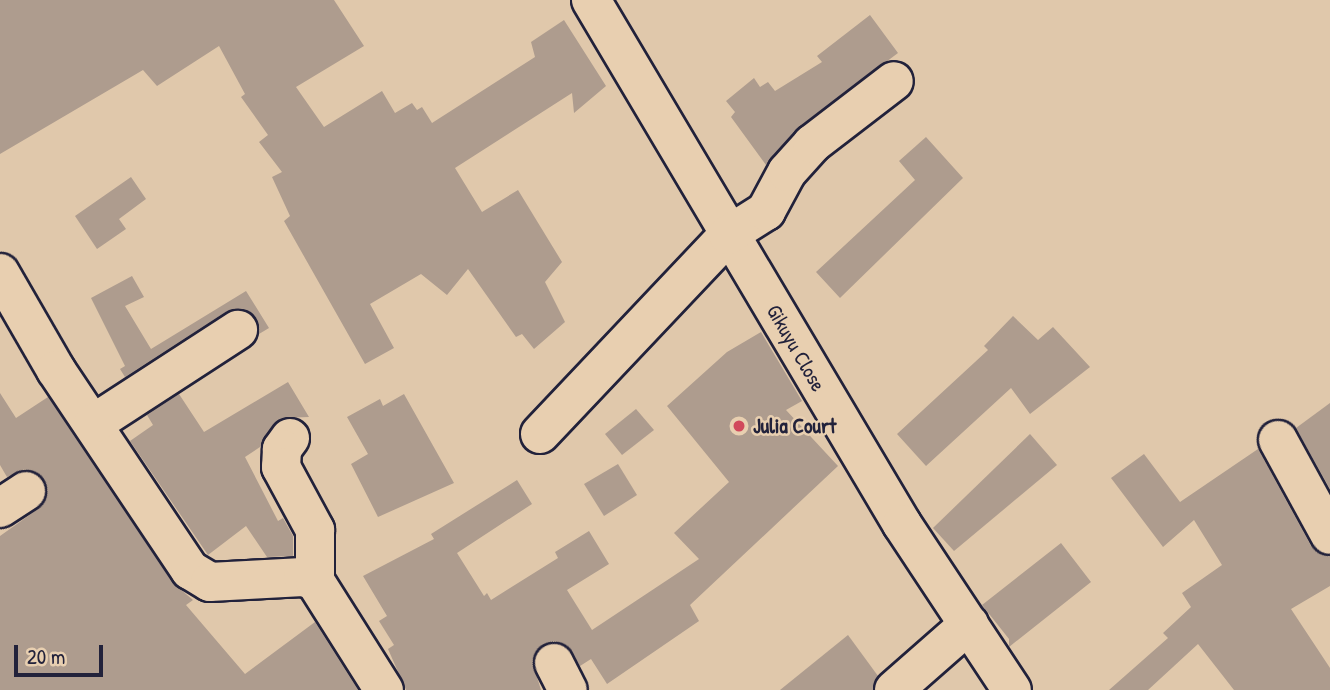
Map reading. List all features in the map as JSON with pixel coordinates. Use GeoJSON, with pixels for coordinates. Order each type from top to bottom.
{"type":"FeatureCollection","features":[{"type":"Feature","properties":{"kind":"street","name":"Gikuyu Close"},"geometry":{"type":"LineString","coordinates":[[591,0],[728,235],[902,524],[1012,690]]}},
{"type":"Feature","properties":{"kind":"street"},"geometry":{"type":"LineString","coordinates":[[540,434],[728,235],[766,211],[787,172],[812,144],[894,81]]}},
{"type":"Feature","properties":{"kind":"street"},"geometry":{"type":"LineString","coordinates":[[0,274],[93,424],[190,570],[210,582],[303,577],[315,581]]}},
{"type":"Feature","properties":{"kind":"street"},"geometry":{"type":"LineString","coordinates":[[93,424],[238,330]]}},
{"type":"Feature","properties":{"kind":"street"},"geometry":{"type":"LineString","coordinates":[[290,438],[282,449],[281,467],[315,530],[315,581],[384,690]]}},
{"type":"Feature","properties":{"kind":"street"},"geometry":{"type":"LineString","coordinates":[[1278,440],[1330,535]]}},
{"type":"Feature","properties":{"kind":"street"},"geometry":{"type":"LineString","coordinates":[[894,690],[969,624]]}},
{"type":"Feature","properties":{"kind":"building"},"geometry":{"type":"Polygon","coordinates":[[[0,0],[334,0],[364,46],[296,87],[324,127],[382,91],[395,113],[412,103],[417,110],[422,107],[432,123],[535,57],[531,42],[564,20],[606,86],[574,113],[572,93],[455,168],[482,212],[518,190],[562,262],[545,282],[565,322],[534,349],[522,334],[516,337],[468,269],[447,295],[421,274],[370,304],[394,348],[365,364],[284,221],[290,216],[272,177],[282,172],[259,142],[268,135],[241,97],[245,94],[219,46],[157,86],[143,70],[0,154],[0,0]]]}},
{"type":"Feature","properties":{"kind":"building"},"geometry":{"type":"Polygon","coordinates":[[[870,15],[898,53],[799,127],[766,165],[731,117],[735,112],[726,101],[754,78],[760,87],[768,82],[775,91],[822,62],[817,56],[870,15]]]}},
{"type":"Feature","properties":{"kind":"building"},"geometry":{"type":"Polygon","coordinates":[[[926,137],[963,178],[840,298],[816,272],[915,180],[899,161],[926,137]]]}},
{"type":"Feature","properties":{"kind":"building"},"geometry":{"type":"Polygon","coordinates":[[[131,177],[146,199],[119,219],[126,229],[97,249],[75,216],[131,177]]]}},
{"type":"Feature","properties":{"kind":"building"},"geometry":{"type":"Polygon","coordinates":[[[132,276],[144,297],[125,306],[151,349],[246,291],[269,328],[259,334],[257,319],[249,311],[227,311],[125,377],[120,369],[125,366],[91,298],[132,276]]]}},
{"type":"Feature","properties":{"kind":"building"},"geometry":{"type":"Polygon","coordinates":[[[1013,316],[1038,340],[1053,327],[1090,367],[1030,414],[1011,388],[926,466],[897,434],[988,350],[984,346],[1013,316]]]}},
{"type":"Feature","properties":{"kind":"building"},"geometry":{"type":"Polygon","coordinates":[[[761,332],[802,401],[786,410],[838,466],[690,605],[699,621],[607,684],[591,659],[580,666],[566,645],[554,641],[536,651],[532,661],[541,690],[406,690],[388,649],[394,645],[379,621],[387,616],[363,576],[434,539],[431,534],[517,480],[532,504],[457,553],[484,596],[487,593],[491,600],[558,558],[555,552],[589,531],[609,564],[567,590],[592,630],[699,559],[674,533],[729,482],[667,406],[727,352],[761,332]]]}},
{"type":"Feature","properties":{"kind":"building"},"geometry":{"type":"Polygon","coordinates":[[[288,382],[309,417],[281,418],[260,447],[245,457],[278,521],[283,518],[293,536],[293,556],[267,557],[246,526],[208,555],[130,441],[153,425],[147,415],[179,394],[204,432],[288,382]]]}},
{"type":"Feature","properties":{"kind":"building"},"geometry":{"type":"Polygon","coordinates":[[[0,393],[16,418],[48,397],[172,582],[193,600],[186,605],[245,674],[315,622],[358,690],[0,690],[0,536],[38,509],[48,490],[36,472],[24,469],[7,477],[0,465],[0,393]]]}},
{"type":"Feature","properties":{"kind":"building"},"geometry":{"type":"Polygon","coordinates":[[[404,394],[454,483],[378,517],[351,464],[368,454],[347,417],[380,399],[383,406],[404,394]]]}},
{"type":"Feature","properties":{"kind":"building"},"geometry":{"type":"Polygon","coordinates":[[[1330,403],[1330,489],[1296,428],[1330,403]]]}},
{"type":"Feature","properties":{"kind":"building"},"geometry":{"type":"Polygon","coordinates":[[[636,409],[654,430],[622,455],[605,434],[636,409]]]}},
{"type":"Feature","properties":{"kind":"building"},"geometry":{"type":"Polygon","coordinates":[[[1030,434],[1057,465],[954,551],[933,528],[1030,434]]]}},
{"type":"Feature","properties":{"kind":"building"},"geometry":{"type":"Polygon","coordinates":[[[1258,449],[1311,546],[1330,557],[1330,586],[1291,609],[1330,668],[1330,690],[1234,690],[1198,644],[1148,690],[1109,690],[1168,638],[1163,633],[1191,607],[1182,593],[1222,565],[1194,520],[1163,547],[1111,478],[1144,454],[1180,502],[1258,449]]]}},
{"type":"Feature","properties":{"kind":"building"},"geometry":{"type":"Polygon","coordinates":[[[618,464],[637,495],[604,516],[584,484],[618,464]]]}},
{"type":"Feature","properties":{"kind":"building"},"geometry":{"type":"Polygon","coordinates":[[[1061,543],[1091,582],[1009,647],[1009,639],[982,605],[1061,543]]]}},
{"type":"Feature","properties":{"kind":"building"},"geometry":{"type":"Polygon","coordinates":[[[848,635],[878,676],[873,690],[780,690],[848,635]]]}},
{"type":"Feature","properties":{"kind":"place","name":"Julia Court"},"geometry":{"type":"Point","coordinates":[739,426]}}]}
